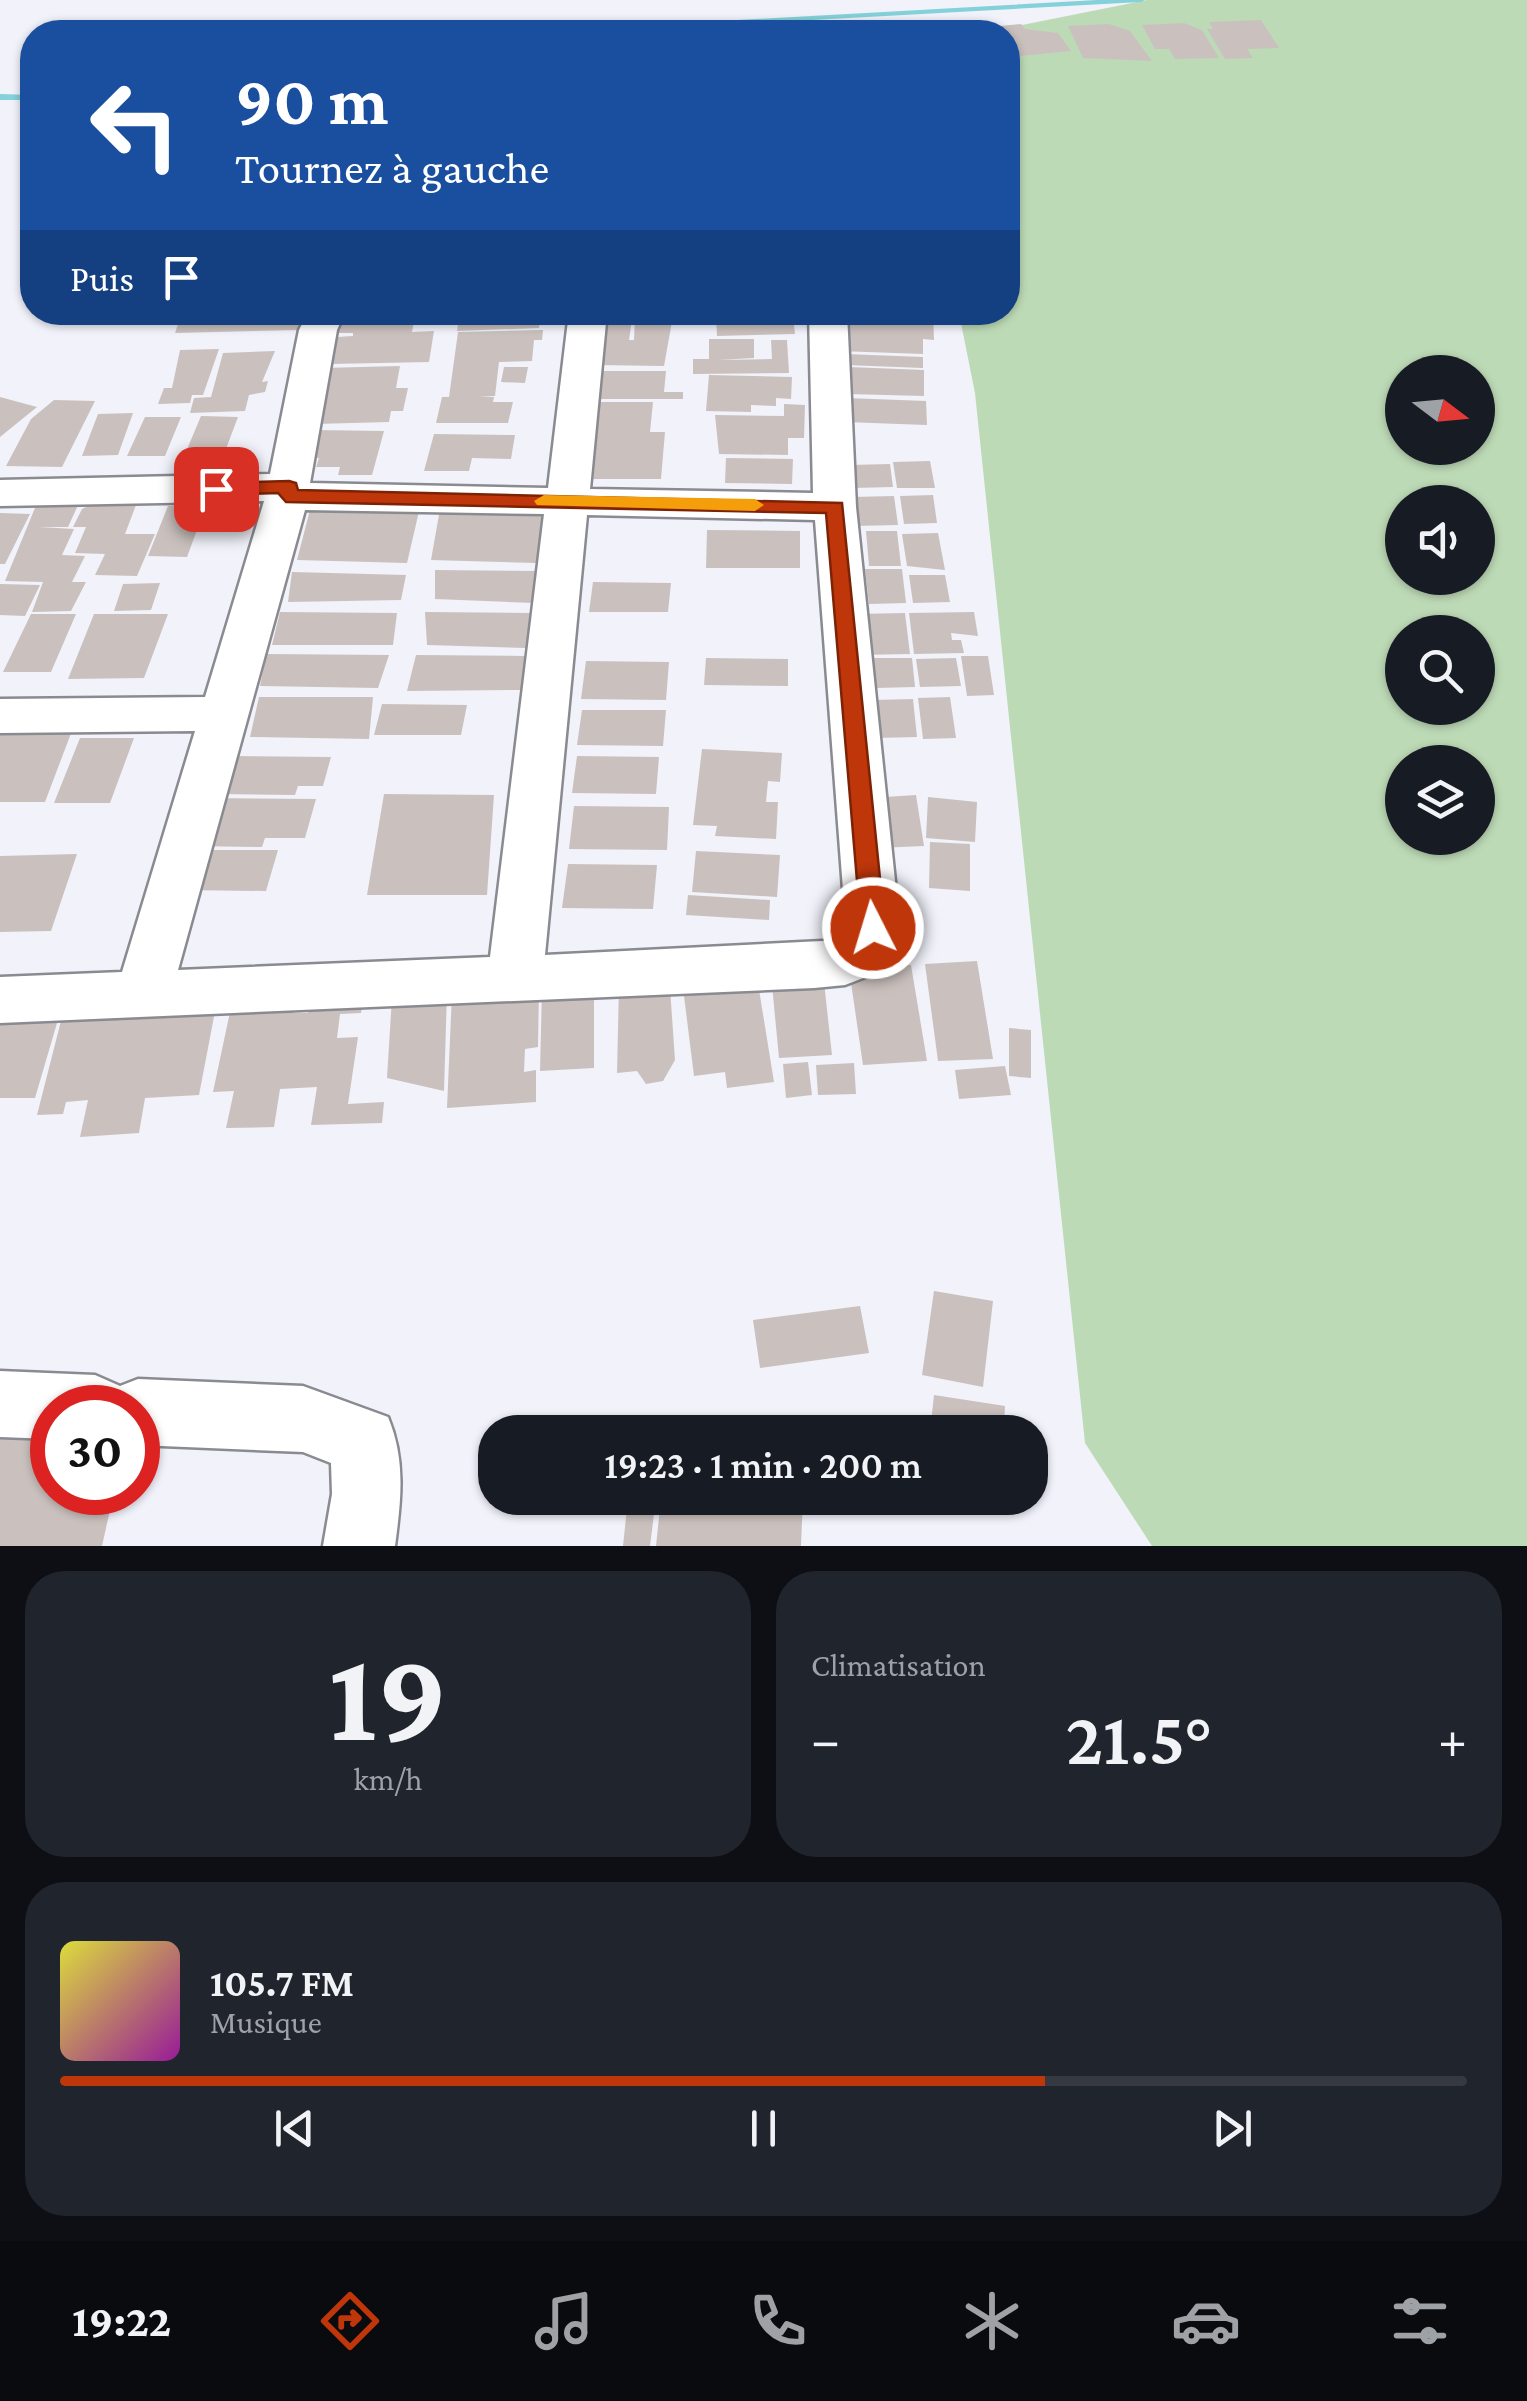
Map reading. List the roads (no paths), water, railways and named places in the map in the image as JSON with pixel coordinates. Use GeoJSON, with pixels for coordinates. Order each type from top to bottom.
{"type":"FeatureCollection","features":[{"type":"Feature","properties":{"kind":"street"},"geometry":{"type":"LineString","coordinates":[[142,996],[288,491],[320,325]]}},
{"type":"Feature","properties":{"kind":"street"},"geometry":{"type":"LineString","coordinates":[[515,980],[586,325]]}},
{"type":"Feature","properties":{"kind":"street"},"geometry":{"type":"LineString","coordinates":[[0,1000],[814,966],[846,963],[864,954],[873,928],[835,507],[828,325]]}},
{"type":"Feature","properties":{"kind":"street"},"geometry":{"type":"LineString","coordinates":[[0,494],[288,491],[835,507]]}},
{"type":"Feature","properties":{"kind":"street"},"geometry":{"type":"LineString","coordinates":[[0,716],[223,714]]}},
{"type":"Feature","properties":{"kind":"street"},"geometry":{"type":"LineString","coordinates":[[0,1404],[30,1405]]}},
{"type":"Feature","properties":{"kind":"street"},"geometry":{"type":"LineString","coordinates":[[160,1413],[304,1420],[364,1441],[367,1494],[359,1546]]}},
{"type":"Feature","properties":{"kind":"waterway"},"geometry":{"type":"LineString","coordinates":[[777,20],[1141,0]]}},
{"type":"Feature","properties":{"kind":"waterway"},"geometry":{"type":"LineString","coordinates":[[0,97],[20,98]]}}]}
